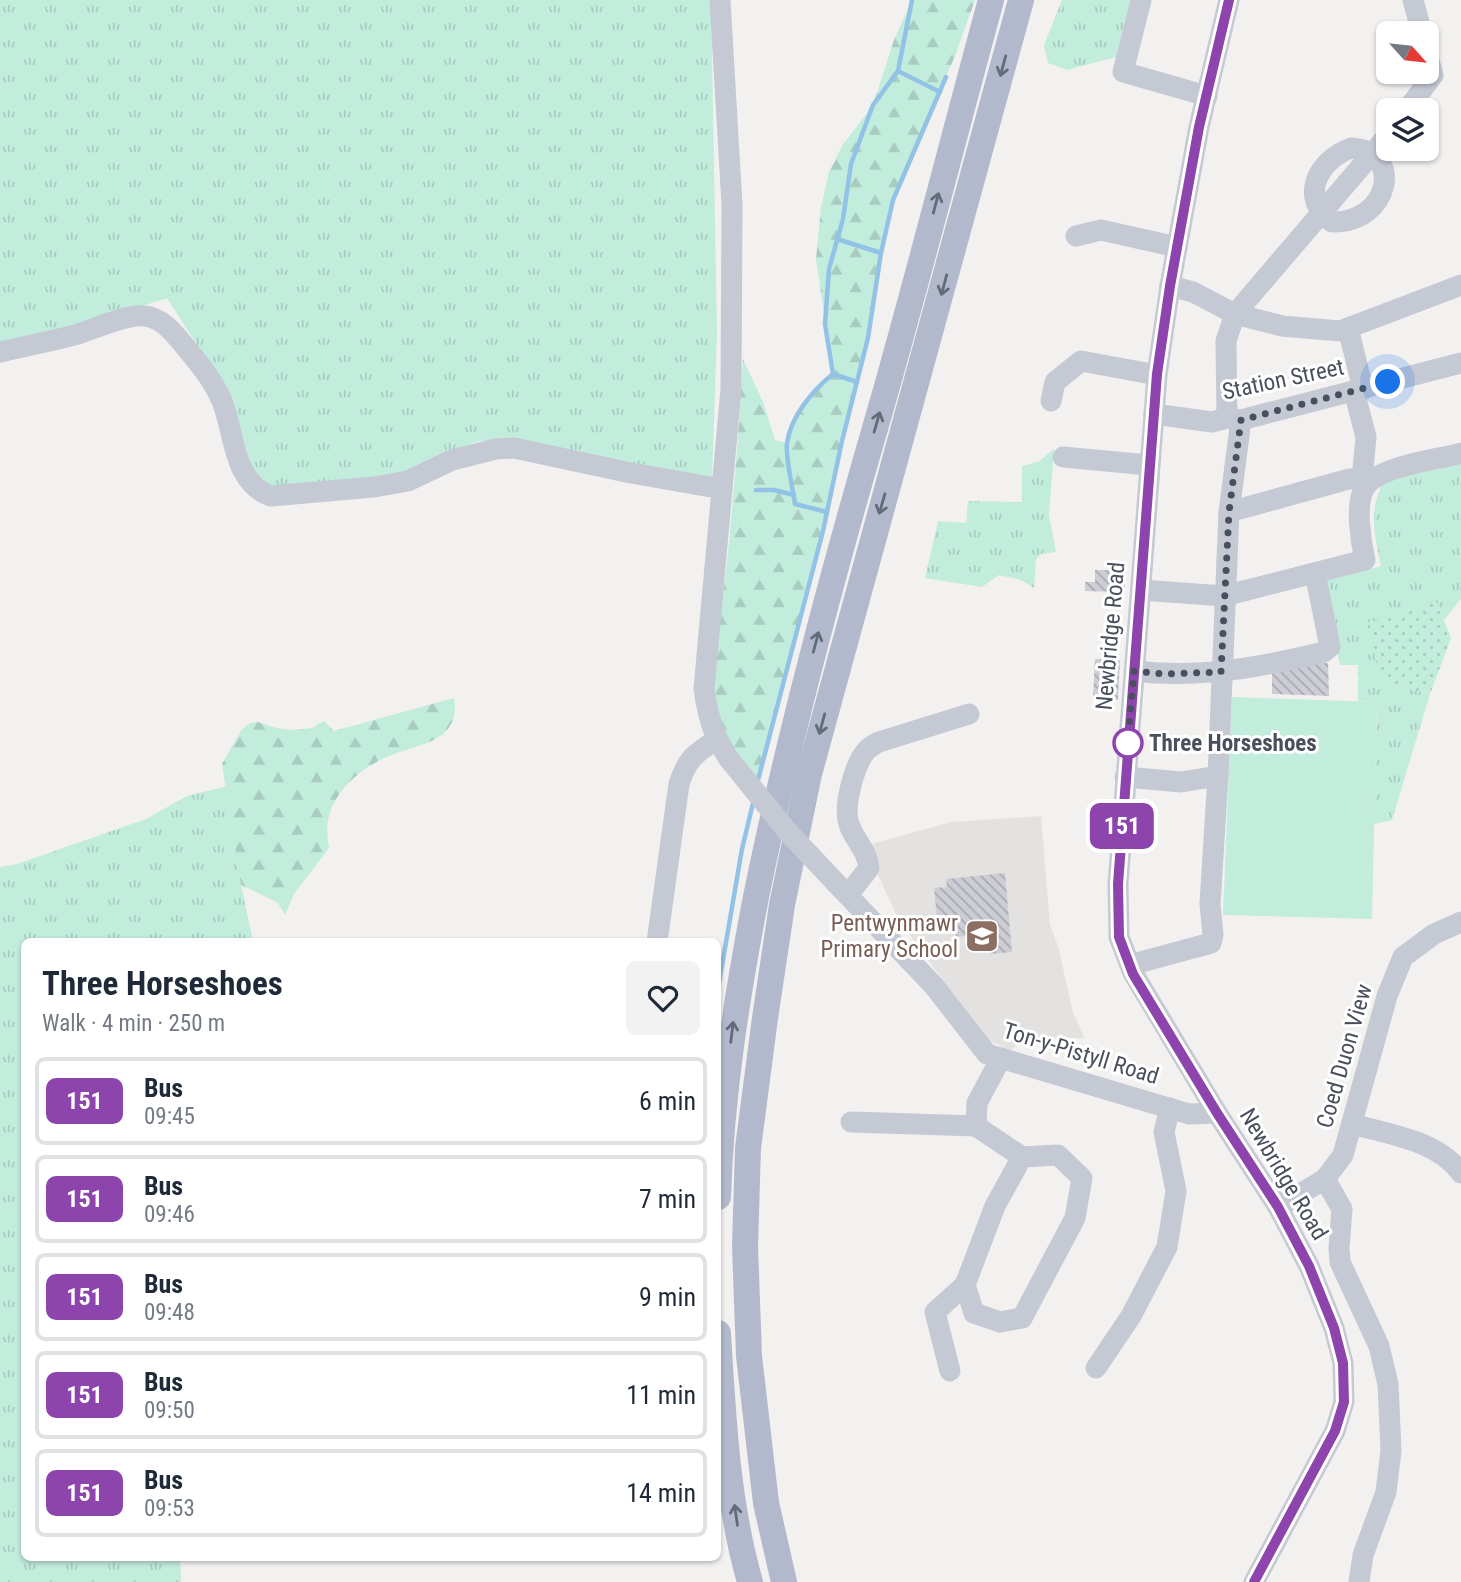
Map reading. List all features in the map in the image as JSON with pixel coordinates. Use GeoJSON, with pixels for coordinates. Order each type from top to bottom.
{"type":"FeatureCollection","features":[{"type":"Feature","properties":{"kind":"main road"},"geometry":{"type":"LineString","coordinates":[[721,1123],[734,1018],[772,822],[835,567],[899,344],[992,0]]}},
{"type":"Feature","properties":{"kind":"main road"},"geometry":{"type":"LineString","coordinates":[[784,1582],[764,1490],[749,1356],[745,1246],[748,1148],[782,905],[808,774],[1021,0]]}},
{"type":"Feature","properties":{"kind":"main road"},"geometry":{"type":"LineString","coordinates":[[721,1385],[740,1549],[750,1582]]}},
{"type":"Feature","properties":{"kind":"street","name":"Ton-y-Pistyll Road"},"geometry":{"type":"LineString","coordinates":[[720,0],[732,205],[731,389],[704,689],[716,740],[788,832],[934,986],[987,1054],[1189,1114],[1217,1113]]}},
{"type":"Feature","properties":{"kind":"street"},"geometry":{"type":"LineString","coordinates":[[1141,0],[1123,72],[1207,96]]}},
{"type":"Feature","properties":{"kind":"street","name":"Newbridge Road"},"geometry":{"type":"LineString","coordinates":[[1229,0],[1177,247],[1157,374],[1118,884],[1119,937],[1130,965],[1217,1113],[1278,1207],[1309,1266],[1334,1328],[1343,1363],[1344,1402],[1335,1431],[1254,1582]]}},
{"type":"Feature","properties":{"kind":"street"},"geometry":{"type":"LineString","coordinates":[[1413,0],[1419,21]]}},
{"type":"Feature","properties":{"kind":"street"},"geometry":{"type":"LineString","coordinates":[[1351,148],[1364,149],[1374,154],[1382,166],[1384,181],[1380,198],[1371,209],[1358,219],[1344,222],[1332,222],[1322,215],[1314,196],[1316,179],[1324,164],[1336,153],[1351,148]]}},
{"type":"Feature","properties":{"kind":"street"},"geometry":{"type":"LineString","coordinates":[[1130,965],[1211,943],[1213,935],[1210,904],[1220,760],[1224,596],[1234,419],[1226,341],[1235,314],[1376,151]]}},
{"type":"Feature","properties":{"kind":"street"},"geometry":{"type":"LineString","coordinates":[[1076,236],[1101,230],[1177,247]]}},
{"type":"Feature","properties":{"kind":"street","name":"Station Street"},"geometry":{"type":"LineString","coordinates":[[1170,286],[1193,292],[1235,314],[1282,326],[1340,331],[1461,285]]}},
{"type":"Feature","properties":{"kind":"street"},"geometry":{"type":"LineString","coordinates":[[0,352],[75,335],[132,317],[145,316],[158,320],[175,335],[211,379],[222,403],[243,474],[258,492],[271,496],[374,487],[408,481],[452,460],[496,449],[514,448],[722,489]]}},
{"type":"Feature","properties":{"kind":"street"},"geometry":{"type":"LineString","coordinates":[[1141,590],[1224,596],[1365,560],[1358,531],[1363,490],[1368,478],[1366,438],[1348,328]]}},
{"type":"Feature","properties":{"kind":"street"},"geometry":{"type":"LineString","coordinates":[[1051,401],[1055,382],[1080,361],[1157,374]]}},
{"type":"Feature","properties":{"kind":"street","name":"Station Street"},"geometry":{"type":"LineString","coordinates":[[1154,414],[1212,422],[1234,419],[1461,363]]}},
{"type":"Feature","properties":{"kind":"street"},"geometry":{"type":"LineString","coordinates":[[1229,512],[1349,479],[1368,478],[1461,453]]}},
{"type":"Feature","properties":{"kind":"street"},"geometry":{"type":"LineString","coordinates":[[1063,457],[1148,465]]}},
{"type":"Feature","properties":{"kind":"street"},"geometry":{"type":"LineString","coordinates":[[1134,671],[1163,674],[1221,672],[1324,653],[1330,647],[1315,573]]}},
{"type":"Feature","properties":{"kind":"street"},"geometry":{"type":"LineString","coordinates":[[842,889],[869,868],[868,855],[849,825],[846,808],[858,766],[866,749],[879,742],[969,715]]}},
{"type":"Feature","properties":{"kind":"street"},"geometry":{"type":"LineString","coordinates":[[658,938],[679,784],[685,765],[695,753],[716,740]]}},
{"type":"Feature","properties":{"kind":"street"},"geometry":{"type":"LineString","coordinates":[[1125,777],[1181,782],[1218,776]]}},
{"type":"Feature","properties":{"kind":"street","name":"Coed Duon View"},"geometry":{"type":"LineString","coordinates":[[1278,1207],[1325,1179],[1343,1155],[1387,996],[1403,957],[1434,934],[1461,922]]}},
{"type":"Feature","properties":{"kind":"street"},"geometry":{"type":"LineString","coordinates":[[976,1126],[977,1103],[1001,1058]]}},
{"type":"Feature","properties":{"kind":"street"},"geometry":{"type":"LineString","coordinates":[[1096,1368],[1131,1316],[1167,1247],[1176,1191],[1164,1132],[1170,1108]]}},
{"type":"Feature","properties":{"kind":"street"},"geometry":{"type":"LineString","coordinates":[[851,1122],[976,1126],[1022,1157],[1058,1154],[1082,1178],[1075,1218],[1022,1318],[1000,1322],[974,1313],[965,1285]]}},
{"type":"Feature","properties":{"kind":"street"},"geometry":{"type":"LineString","coordinates":[[1353,1124],[1428,1145],[1452,1161],[1461,1173]]}},
{"type":"Feature","properties":{"kind":"street"},"geometry":{"type":"LineString","coordinates":[[950,1371],[935,1312],[965,1285],[995,1206],[1022,1157]]}},
{"type":"Feature","properties":{"kind":"street"},"geometry":{"type":"LineString","coordinates":[[1325,1179],[1342,1209],[1340,1262],[1379,1346],[1388,1384],[1391,1451],[1386,1492],[1363,1555],[1359,1582]]}},
{"type":"Feature","properties":{"kind":"shaded area","name":"Pentwynmawr Primary School"},"geometry":{"type":"Polygon","coordinates":[[[1041,816],[1050,925],[1058,946],[1073,1013],[1085,1038],[1028,1038],[1010,1050],[986,1039],[899,920],[876,871],[880,867],[872,844],[951,822],[1041,816]]]}},
{"type":"Feature","properties":{"kind":"green space"},"geometry":{"type":"Polygon","coordinates":[[[0,0],[711,0],[717,333],[712,478],[675,475],[507,438],[475,442],[403,474],[271,488],[256,480],[236,414],[217,376],[167,298],[78,327],[0,346],[0,0]]]}},
{"type":"Feature","properties":{"kind":"green space"},"geometry":{"type":"Polygon","coordinates":[[[912,0],[975,0],[955,56],[893,200],[881,253],[868,338],[823,531],[758,779],[734,750],[720,726],[713,679],[730,537],[743,359],[763,402],[775,440],[787,443],[805,406],[833,374],[816,259],[821,207],[829,172],[842,146],[873,105],[894,40],[912,0]]]}},
{"type":"Feature","properties":{"kind":"green space"},"geometry":{"type":"Polygon","coordinates":[[[1062,0],[1130,0],[1116,57],[1067,70],[1048,63],[1044,45],[1062,0]]]}},
{"type":"Feature","properties":{"kind":"green space"},"geometry":{"type":"Polygon","coordinates":[[[1054,449],[1049,515],[1056,552],[1041,554],[1036,559],[1034,588],[1021,580],[999,575],[982,587],[925,578],[938,521],[966,523],[968,501],[1022,502],[1022,466],[1038,462],[1054,449]]]}},
{"type":"Feature","properties":{"kind":"green space"},"geometry":{"type":"Polygon","coordinates":[[[1461,464],[1461,599],[1444,620],[1435,602],[1389,684],[1430,694],[1392,820],[1374,824],[1377,702],[1358,701],[1358,665],[1340,665],[1322,582],[1381,566],[1374,514],[1383,483],[1461,464]]]}},
{"type":"Feature","properties":{"kind":"green space"},"geometry":{"type":"Polygon","coordinates":[[[1436,601],[1451,638],[1430,694],[1389,684],[1376,662],[1367,623],[1436,601]]]}},
{"type":"Feature","properties":{"kind":"green space"},"geometry":{"type":"Polygon","coordinates":[[[1232,697],[1377,702],[1372,919],[1223,915],[1232,697]]]}},
{"type":"Feature","properties":{"kind":"green space"},"geometry":{"type":"Polygon","coordinates":[[[454,698],[455,712],[452,723],[438,738],[372,764],[344,788],[331,809],[328,821],[329,848],[294,894],[285,915],[278,903],[241,885],[222,764],[242,729],[250,723],[258,722],[294,730],[312,728],[324,721],[334,731],[454,698]]]}},
{"type":"Feature","properties":{"kind":"green space"},"geometry":{"type":"Polygon","coordinates":[[[227,786],[241,885],[252,938],[21,938],[21,1561],[180,1561],[181,1582],[0,1582],[0,867],[17,864],[146,819],[187,796],[227,786]]]}},
{"type":"Feature","properties":{"kind":"building"},"geometry":{"type":"Polygon","coordinates":[[[1095,570],[1125,570],[1125,592],[1085,591],[1085,582],[1095,582],[1095,570]]]}},
{"type":"Feature","properties":{"kind":"building"},"geometry":{"type":"Polygon","coordinates":[[[1095,659],[1120,660],[1118,700],[1093,698],[1095,659]]]}},
{"type":"Feature","properties":{"kind":"building"},"geometry":{"type":"Polygon","coordinates":[[[1328,663],[1329,696],[1272,694],[1272,668],[1328,663]]]}},
{"type":"Feature","properties":{"kind":"building"},"geometry":{"type":"Polygon","coordinates":[[[1005,873],[1012,952],[991,954],[989,934],[956,937],[955,927],[938,928],[934,888],[947,887],[946,879],[1005,873]]]}},
{"type":"Feature","properties":{"kind":"waterway"},"geometry":{"type":"LineString","coordinates":[[827,512],[795,504],[787,443],[793,423],[804,404],[833,374],[825,324],[829,269],[843,219],[851,164],[873,105],[898,71],[912,0]]}},
{"type":"Feature","properties":{"kind":"waterway"},"geometry":{"type":"LineString","coordinates":[[898,71],[940,92]]}},
{"type":"Feature","properties":{"kind":"waterway"},"geometry":{"type":"LineString","coordinates":[[757,784],[823,531],[868,338],[881,253],[893,200],[946,77]]}},
{"type":"Feature","properties":{"kind":"waterway"},"geometry":{"type":"LineString","coordinates":[[837,239],[881,253]]}},
{"type":"Feature","properties":{"kind":"waterway"},"geometry":{"type":"LineString","coordinates":[[833,374],[857,382]]}},
{"type":"Feature","properties":{"kind":"waterway"},"geometry":{"type":"LineString","coordinates":[[756,490],[774,490],[794,495]]}},
{"type":"Feature","properties":{"kind":"waterway"},"geometry":{"type":"LineString","coordinates":[[721,972],[742,849],[754,799]]}},
{"type":"Feature","properties":{"kind":"bus line","name":"151"},"geometry":{"type":"LineString","coordinates":[[1229,0],[1199,127],[1157,374],[1118,884],[1119,937],[1133,974],[1217,1113],[1278,1207],[1309,1266],[1334,1328],[1343,1363],[1344,1402],[1335,1431],[1254,1582]]}},
{"type":"Feature","properties":{"kind":"place","name":"Three Horseshoes"},"geometry":{"type":"Point","coordinates":[1128,743]}},
{"type":"Feature","properties":{"kind":"place","name":"Pentwynmawr Primary School"},"geometry":{"type":"Point","coordinates":[982,936]}},
{"type":"Feature","properties":{"kind":"route"},"geometry":{"type":"LineString","coordinates":[[1128,743],[1127,751],[1134,671],[1163,674],[1221,672],[1229,512],[1241,420],[1388,382]]}}]}
